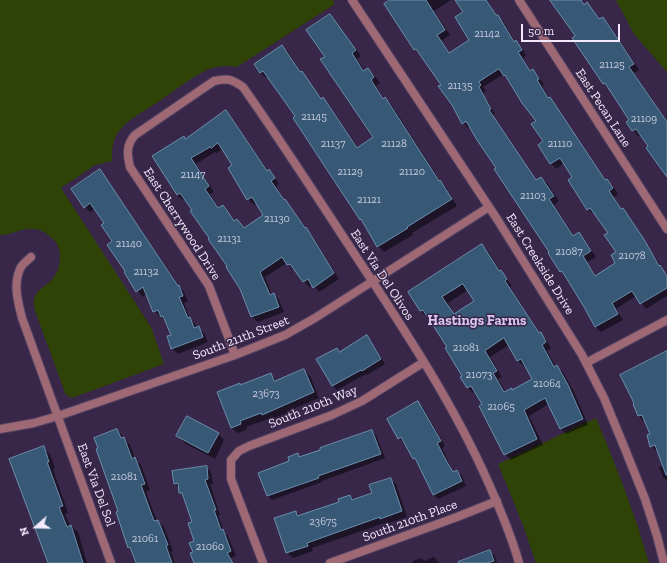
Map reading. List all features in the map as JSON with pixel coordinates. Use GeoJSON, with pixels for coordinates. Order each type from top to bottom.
{"type":"FeatureCollection","features":[{"type":"Feature","properties":{"kind":"street","name":"East Creekside Drive"},"geometry":{"type":"LineString","coordinates":[[352,0],[545,294],[586,363],[604,398],[636,477],[657,536],[664,563]]}},
{"type":"Feature","properties":{"kind":"street","name":"East Pecan Lane"},"geometry":{"type":"LineString","coordinates":[[519,0],[667,229]]}},
{"type":"Feature","properties":{"kind":"street","name":"East Via Del Olivos"},"geometry":{"type":"LineString","coordinates":[[127,151],[130,140],[135,135],[214,82],[231,80],[243,87],[444,393],[473,449],[497,501],[519,563]]}},
{"type":"Feature","properties":{"kind":"street","name":"East Cherrywood Drive"},"geometry":{"type":"LineString","coordinates":[[127,151],[130,167],[210,286],[235,355]]}},
{"type":"Feature","properties":{"kind":"street","name":"South 211th Street"},"geometry":{"type":"LineString","coordinates":[[0,429],[34,423],[58,416],[270,342],[303,326],[489,208]]}},
{"type":"Feature","properties":{"kind":"street","name":"East Via Del Sol"},"geometry":{"type":"LineString","coordinates":[[31,257],[20,268],[16,281],[17,298],[22,318],[111,563]]}},
{"type":"Feature","properties":{"kind":"street"},"geometry":{"type":"LineString","coordinates":[[586,363],[667,320]]}},
{"type":"Feature","properties":{"kind":"street","name":"South 210th Way"},"geometry":{"type":"LineString","coordinates":[[263,563],[231,479],[231,460],[239,451],[249,446],[332,415],[362,401],[424,362]]}},
{"type":"Feature","properties":{"kind":"street","name":"South 210th Place"},"geometry":{"type":"LineString","coordinates":[[330,563],[497,501]]}},
{"type":"Feature","properties":{"kind":"green space"},"geometry":{"type":"Polygon","coordinates":[[[0,0],[333,0],[335,4],[237,67],[225,66],[207,70],[132,118],[117,134],[112,149],[112,161],[95,165],[61,188],[151,327],[164,364],[72,398],[66,395],[34,305],[35,295],[52,280],[58,269],[60,258],[59,248],[54,240],[41,230],[26,229],[0,235],[0,0]]]}},
{"type":"Feature","properties":{"kind":"green space"},"geometry":{"type":"Polygon","coordinates":[[[616,0],[667,0],[667,72],[634,34],[616,0]]]}},
{"type":"Feature","properties":{"kind":"green space"},"geometry":{"type":"Polygon","coordinates":[[[596,418],[618,472],[644,544],[649,563],[536,563],[523,525],[498,464],[596,418]]]}},
{"type":"Feature","properties":{"kind":"building"},"geometry":{"type":"Polygon","coordinates":[[[389,0],[426,0],[445,30],[437,35],[449,53],[469,40],[455,17],[463,12],[455,0],[486,0],[496,15],[498,15],[514,42],[516,40],[522,50],[518,52],[530,71],[533,69],[539,79],[537,80],[548,98],[550,97],[605,180],[607,179],[613,188],[609,191],[621,209],[623,208],[645,241],[659,266],[660,265],[667,276],[667,288],[640,304],[632,291],[612,303],[618,314],[595,327],[562,271],[560,272],[548,253],[549,252],[494,169],[496,168],[466,121],[462,124],[452,105],[438,86],[441,85],[416,49],[414,50],[384,4],[389,0]],[[499,69],[479,82],[481,85],[479,87],[491,109],[489,110],[536,180],[541,177],[554,196],[549,199],[573,236],[579,232],[591,251],[583,256],[595,276],[615,263],[611,255],[616,252],[604,235],[608,233],[590,208],[587,210],[568,180],[572,177],[560,158],[550,164],[538,145],[543,141],[531,124],[536,121],[522,103],[505,75],[504,76],[499,69]]]}},
{"type":"Feature","properties":{"kind":"building"},"geometry":{"type":"Polygon","coordinates":[[[550,0],[581,0],[584,5],[587,2],[599,19],[603,17],[621,44],[634,64],[629,67],[667,122],[667,177],[646,148],[648,146],[636,129],[632,131],[626,122],[629,120],[605,83],[603,84],[572,38],[575,36],[550,0]]]}},
{"type":"Feature","properties":{"kind":"building"},"geometry":{"type":"Polygon","coordinates":[[[330,14],[356,50],[352,53],[363,71],[368,68],[374,77],[371,80],[383,99],[385,97],[452,199],[377,247],[361,219],[360,220],[293,118],[295,116],[263,71],[260,73],[254,64],[282,45],[300,72],[302,71],[321,99],[323,97],[357,148],[373,137],[320,59],[325,57],[306,30],[330,14]]]}},
{"type":"Feature","properties":{"kind":"building"},"geometry":{"type":"Polygon","coordinates":[[[226,110],[267,171],[269,169],[275,178],[271,181],[305,228],[306,227],[334,273],[313,288],[308,279],[303,282],[290,264],[287,265],[282,257],[260,272],[270,295],[274,293],[279,307],[251,317],[240,289],[226,267],[227,266],[190,211],[192,210],[180,193],[177,195],[152,156],[184,136],[185,139],[226,110]],[[218,143],[191,158],[209,186],[205,189],[218,208],[223,205],[234,221],[237,219],[244,228],[263,215],[252,197],[247,200],[228,168],[232,165],[218,143]]]}},
{"type":"Feature","properties":{"kind":"building"},"geometry":{"type":"Polygon","coordinates":[[[100,169],[178,286],[179,285],[183,296],[179,297],[188,318],[190,317],[194,328],[199,326],[203,337],[171,349],[167,336],[171,335],[163,316],[161,317],[158,310],[153,312],[143,287],[136,292],[124,272],[125,271],[107,245],[112,241],[101,225],[104,223],[90,203],[84,208],[71,189],[100,169]]]}},
{"type":"Feature","properties":{"kind":"building"},"geometry":{"type":"Polygon","coordinates":[[[482,244],[499,271],[501,270],[507,279],[505,281],[539,333],[541,332],[546,342],[542,345],[554,367],[557,365],[568,385],[583,419],[560,429],[545,398],[524,410],[537,439],[504,455],[479,406],[482,404],[471,386],[467,388],[460,377],[462,376],[445,348],[447,347],[423,310],[420,311],[408,292],[482,244]],[[463,284],[442,297],[454,314],[474,301],[463,284]],[[504,338],[485,351],[497,371],[493,373],[504,392],[512,388],[512,390],[532,379],[521,359],[517,361],[504,338]]]}},
{"type":"Feature","properties":{"kind":"building"},"geometry":{"type":"Polygon","coordinates":[[[367,335],[381,359],[362,371],[361,370],[332,386],[316,359],[337,348],[339,352],[367,335]]]}},
{"type":"Feature","properties":{"kind":"building"},"geometry":{"type":"Polygon","coordinates":[[[667,351],[666,475],[655,445],[650,447],[647,435],[650,434],[642,415],[638,416],[633,404],[634,403],[620,375],[667,351]]]}},
{"type":"Feature","properties":{"kind":"building"},"geometry":{"type":"Polygon","coordinates":[[[304,369],[314,392],[262,415],[261,413],[240,421],[241,424],[231,428],[217,392],[271,373],[274,381],[304,369]]]}},
{"type":"Feature","properties":{"kind":"building"},"geometry":{"type":"Polygon","coordinates":[[[418,401],[441,441],[437,443],[447,462],[453,472],[457,470],[462,481],[433,495],[415,458],[413,459],[401,437],[398,439],[387,419],[418,401]]]}},
{"type":"Feature","properties":{"kind":"building"},"geometry":{"type":"Polygon","coordinates":[[[187,416],[219,433],[208,453],[176,436],[187,416]]]}},
{"type":"Feature","properties":{"kind":"building"},"geometry":{"type":"Polygon","coordinates":[[[117,429],[121,438],[124,437],[132,459],[135,457],[145,484],[141,485],[154,521],[158,520],[168,545],[166,546],[172,563],[136,563],[130,547],[128,548],[116,512],[118,511],[96,449],[98,448],[94,438],[117,429]]]}},
{"type":"Feature","properties":{"kind":"building"},"geometry":{"type":"Polygon","coordinates":[[[372,430],[381,454],[267,496],[258,473],[289,461],[288,457],[298,453],[299,457],[372,430]]]}},
{"type":"Feature","properties":{"kind":"building"},"geometry":{"type":"Polygon","coordinates":[[[44,446],[49,462],[47,462],[63,506],[59,507],[67,527],[71,525],[83,563],[48,563],[9,459],[44,446]]]}},
{"type":"Feature","properties":{"kind":"building"},"geometry":{"type":"Polygon","coordinates":[[[207,466],[208,479],[205,480],[216,510],[214,510],[221,530],[223,529],[231,551],[227,553],[233,563],[194,563],[190,553],[193,552],[189,543],[194,541],[188,523],[192,522],[182,493],[179,493],[178,483],[174,484],[172,471],[207,466]]]}},
{"type":"Feature","properties":{"kind":"building"},"geometry":{"type":"Polygon","coordinates":[[[391,478],[402,511],[380,519],[380,517],[307,543],[308,546],[286,553],[274,518],[296,511],[297,516],[339,502],[338,499],[350,495],[352,500],[372,493],[369,485],[391,478]]]}},
{"type":"Feature","properties":{"kind":"building"},"geometry":{"type":"Polygon","coordinates":[[[490,550],[494,561],[487,563],[458,563],[458,562],[490,550]]]}},
{"type":"Feature","properties":{"kind":"district","name":"Hastings Farms"},"geometry":{"type":"Point","coordinates":[477,321]}}]}
